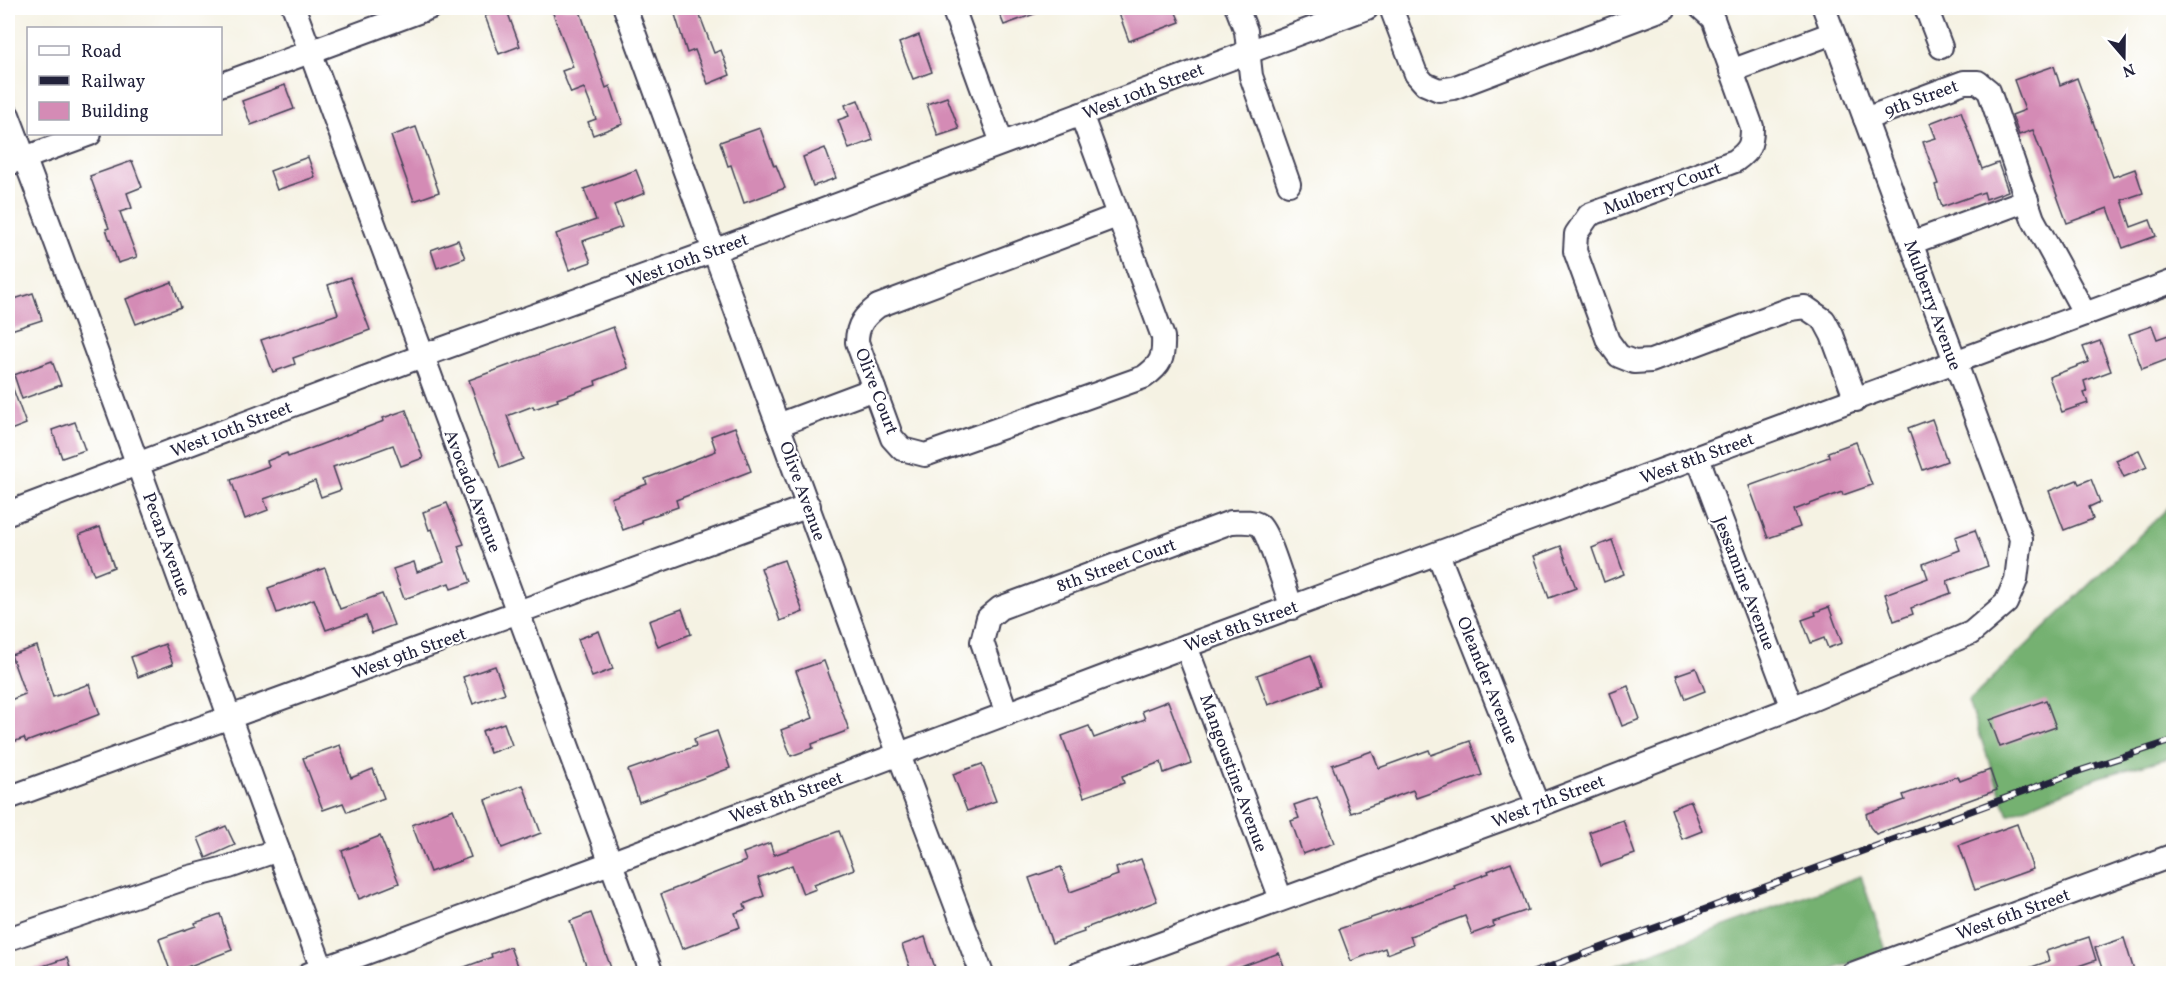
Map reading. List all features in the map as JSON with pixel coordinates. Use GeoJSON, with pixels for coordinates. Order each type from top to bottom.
{"type":"FeatureCollection","features":[{"type":"Feature","properties":{"kind":"street","name":"Avocado Avenue"},"geometry":{"type":"LineString","coordinates":[[294,8],[652,974]]}},
{"type":"Feature","properties":{"kind":"street"},"geometry":{"type":"LineString","coordinates":[[222,84],[429,8]]}},
{"type":"Feature","properties":{"kind":"street","name":"Olive Avenue"},"geometry":{"type":"LineString","coordinates":[[625,8],[899,755],[982,974]]}},
{"type":"Feature","properties":{"kind":"street"},"geometry":{"type":"LineString","coordinates":[[953,8],[1002,143]]}},
{"type":"Feature","properties":{"kind":"street"},"geometry":{"type":"LineString","coordinates":[[1237,8],[1246,31],[1251,76],[1288,184]]}},
{"type":"Feature","properties":{"kind":"street","name":"West 10th Street"},"geometry":{"type":"LineString","coordinates":[[8,513],[422,356],[713,251],[1367,8]]}},
{"type":"Feature","properties":{"kind":"street"},"geometry":{"type":"LineString","coordinates":[[1391,8],[1416,74],[1425,84],[1439,90],[1453,88],[1665,8]]}},
{"type":"Feature","properties":{"kind":"street","name":"Mulberry Court"},"geometry":{"type":"LineString","coordinates":[[1701,8],[1713,19],[1752,127],[1752,142],[1745,154],[1735,161],[1589,215],[1581,223],[1576,234],[1575,251],[1608,341],[1619,356],[1635,362],[1651,361],[1790,309],[1805,307],[1824,320],[1832,335],[1856,400]]}},
{"type":"Feature","properties":{"kind":"street","name":"Mulberry Avenue"},"geometry":{"type":"LineString","coordinates":[[1824,8],[2021,539],[2016,580],[2006,603]]}},
{"type":"Feature","properties":{"kind":"street"},"geometry":{"type":"LineString","coordinates":[[1926,8],[1941,47]]}},
{"type":"Feature","properties":{"kind":"street"},"geometry":{"type":"LineString","coordinates":[[1731,71],[1833,33]]}},
{"type":"Feature","properties":{"kind":"street","name":"9th Street"},"geometry":{"type":"LineString","coordinates":[[1865,119],[1964,82],[1978,82],[1989,91],[2027,200]]}},
{"type":"Feature","properties":{"kind":"street","name":"Olive Court"},"geometry":{"type":"LineString","coordinates":[[1081,114],[1163,337],[1164,352],[1157,368],[1144,377],[925,455],[902,449],[892,438],[857,342],[857,330],[864,316],[878,306],[1117,216]]}},
{"type":"Feature","properties":{"kind":"street","name":"Pecan Avenue"},"geometry":{"type":"LineString","coordinates":[[8,115],[16,161],[139,464],[279,850],[319,972]]}},
{"type":"Feature","properties":{"kind":"street"},"geometry":{"type":"LineString","coordinates":[[16,161],[87,135]]}},
{"type":"Feature","properties":{"kind":"street"},"geometry":{"type":"LineString","coordinates":[[1911,243],[2027,200],[2033,219],[2085,314]]}},
{"type":"Feature","properties":{"kind":"street","name":"West 8th Street"},"geometry":{"type":"LineString","coordinates":[[319,972],[1186,646],[2174,281]]}},
{"type":"Feature","properties":{"kind":"street"},"geometry":{"type":"LineString","coordinates":[[778,425],[874,389]]}},
{"type":"Feature","properties":{"kind":"street","name":"Jessamine Avenue"},"geometry":{"type":"LineString","coordinates":[[1698,458],[1792,708]]}},
{"type":"Feature","properties":{"kind":"street","name":"West 9th Street"},"geometry":{"type":"LineString","coordinates":[[8,798],[809,506]]}},
{"type":"Feature","properties":{"kind":"street","name":"8th Street Court"},"geometry":{"type":"LineString","coordinates":[[1007,714],[982,642],[988,618],[1000,608],[1231,522],[1245,521],[1259,526],[1267,537],[1292,608]]}},
{"type":"Feature","properties":{"kind":"street","name":"Oleander Avenue"},"geometry":{"type":"LineString","coordinates":[[1438,554],[1538,806]]}},
{"type":"Feature","properties":{"kind":"street","name":"West 7th Street"},"geometry":{"type":"LineString","coordinates":[[1078,974],[1538,806],[1792,708],[1971,633],[2006,603]]}},
{"type":"Feature","properties":{"kind":"street","name":"Mangoustine Avenue"},"geometry":{"type":"LineString","coordinates":[[1186,646],[1281,899]]}},
{"type":"Feature","properties":{"kind":"street"},"geometry":{"type":"LineString","coordinates":[[8,939],[166,885],[279,850]]}},
{"type":"Feature","properties":{"kind":"street","name":"West 6th Street"},"geometry":{"type":"LineString","coordinates":[[1852,974],[2174,855]]}},
{"type":"Feature","properties":{"kind":"green space"},"geometry":{"type":"Polygon","coordinates":[[[2173,503],[2173,757],[2099,777],[2008,815],[1968,702],[2173,503]]]}},
{"type":"Feature","properties":{"kind":"green space"},"geometry":{"type":"Polygon","coordinates":[[[1861,876],[1886,950],[1823,973],[1594,974],[1861,876]]]}},
{"type":"Feature","properties":{"kind":"building"},"geometry":{"type":"Polygon","coordinates":[[[506,8],[520,46],[499,54],[485,16],[506,8]]]}},
{"type":"Feature","properties":{"kind":"building"},"geometry":{"type":"Polygon","coordinates":[[[551,8],[579,8],[606,88],[610,86],[623,124],[593,135],[588,122],[596,119],[584,88],[571,93],[562,71],[573,67],[551,8]]]}},
{"type":"Feature","properties":{"kind":"building"},"geometry":{"type":"Polygon","coordinates":[[[673,8],[697,8],[714,53],[721,50],[730,75],[708,84],[695,50],[687,53],[673,8]]]}},
{"type":"Feature","properties":{"kind":"building"},"geometry":{"type":"Polygon","coordinates":[[[997,8],[1048,8],[1048,9],[1004,25],[997,8]]]}},
{"type":"Feature","properties":{"kind":"building"},"geometry":{"type":"Polygon","coordinates":[[[1117,8],[1174,8],[1180,22],[1129,41],[1117,8]]]}},
{"type":"Feature","properties":{"kind":"building"},"geometry":{"type":"Polygon","coordinates":[[[919,35],[932,72],[913,79],[899,43],[919,35]]]}},
{"type":"Feature","properties":{"kind":"building"},"geometry":{"type":"Polygon","coordinates":[[[2054,66],[2060,85],[2077,78],[2113,177],[2135,169],[2143,193],[2122,200],[2131,227],[2150,220],[2156,236],[2123,248],[2108,208],[2067,223],[2033,130],[2019,135],[2012,115],[2025,110],[2014,80],[2054,66]]]}},
{"type":"Feature","properties":{"kind":"building"},"geometry":{"type":"Polygon","coordinates":[[[285,85],[294,109],[251,125],[242,101],[285,85]]]}},
{"type":"Feature","properties":{"kind":"building"},"geometry":{"type":"Polygon","coordinates":[[[947,97],[959,129],[938,136],[927,104],[947,97]]]}},
{"type":"Feature","properties":{"kind":"building"},"geometry":{"type":"Polygon","coordinates":[[[858,100],[873,140],[849,149],[838,120],[849,116],[845,105],[858,100]]]}},
{"type":"Feature","properties":{"kind":"building"},"geometry":{"type":"Polygon","coordinates":[[[1961,111],[1982,169],[1998,163],[2008,191],[1986,199],[1984,192],[1942,207],[1935,185],[1938,184],[1923,142],[1936,138],[1930,123],[1961,111]]]}},
{"type":"Feature","properties":{"kind":"building"},"geometry":{"type":"Polygon","coordinates":[[[416,127],[439,192],[414,201],[391,136],[416,127]]]}},
{"type":"Feature","properties":{"kind":"building"},"geometry":{"type":"Polygon","coordinates":[[[760,128],[785,188],[744,203],[731,165],[728,166],[720,142],[760,128]]]}},
{"type":"Feature","properties":{"kind":"building"},"geometry":{"type":"Polygon","coordinates":[[[825,148],[836,178],[813,186],[803,157],[825,148]]]}},
{"type":"Feature","properties":{"kind":"building"},"geometry":{"type":"Polygon","coordinates":[[[308,157],[315,177],[277,190],[270,171],[308,157]]]}},
{"type":"Feature","properties":{"kind":"building"},"geometry":{"type":"Polygon","coordinates":[[[132,161],[142,187],[127,193],[132,208],[120,212],[137,257],[118,263],[106,229],[109,228],[90,176],[132,161]]]}},
{"type":"Feature","properties":{"kind":"building"},"geometry":{"type":"Polygon","coordinates":[[[636,170],[645,193],[614,205],[622,227],[583,241],[591,262],[569,270],[556,234],[596,220],[584,189],[636,170]]]}},
{"type":"Feature","properties":{"kind":"building"},"geometry":{"type":"Polygon","coordinates":[[[458,240],[465,258],[437,268],[431,250],[458,240]]]}},
{"type":"Feature","properties":{"kind":"building"},"geometry":{"type":"Polygon","coordinates":[[[350,277],[370,330],[293,358],[295,364],[273,372],[261,340],[338,314],[328,285],[350,277]]]}},
{"type":"Feature","properties":{"kind":"building"},"geometry":{"type":"Polygon","coordinates":[[[172,282],[181,307],[136,324],[126,299],[172,282]]]}},
{"type":"Feature","properties":{"kind":"building"},"geometry":{"type":"Polygon","coordinates":[[[33,293],[42,320],[11,330],[8,321],[8,301],[33,293]]]}},
{"type":"Feature","properties":{"kind":"building"},"geometry":{"type":"Polygon","coordinates":[[[2152,326],[2157,339],[2174,333],[2174,357],[2142,369],[2129,334],[2152,326]]]}},
{"type":"Feature","properties":{"kind":"building"},"geometry":{"type":"Polygon","coordinates":[[[613,327],[628,368],[595,381],[596,385],[557,399],[558,401],[534,409],[533,406],[507,416],[523,459],[500,468],[469,380],[613,327]]]}},
{"type":"Feature","properties":{"kind":"building"},"geometry":{"type":"Polygon","coordinates":[[[2100,341],[2111,371],[2084,381],[2087,392],[2084,393],[2088,403],[2062,412],[2049,377],[2089,362],[2083,347],[2100,341]]]}},
{"type":"Feature","properties":{"kind":"building"},"geometry":{"type":"Polygon","coordinates":[[[52,361],[61,385],[22,399],[14,375],[52,361]]]}},
{"type":"Feature","properties":{"kind":"building"},"geometry":{"type":"Polygon","coordinates":[[[8,378],[26,424],[8,431],[8,378]]]}},
{"type":"Feature","properties":{"kind":"building"},"geometry":{"type":"Polygon","coordinates":[[[406,410],[423,458],[401,466],[393,445],[333,467],[341,490],[321,497],[315,481],[264,499],[268,510],[245,519],[231,480],[269,466],[267,461],[287,453],[288,457],[384,421],[383,418],[406,410]]]}},
{"type":"Feature","properties":{"kind":"building"},"geometry":{"type":"Polygon","coordinates":[[[1932,419],[1947,461],[1923,470],[1908,428],[1932,419]]]}},
{"type":"Feature","properties":{"kind":"building"},"geometry":{"type":"Polygon","coordinates":[[[75,422],[85,450],[62,458],[52,430],[75,422]]]}},
{"type":"Feature","properties":{"kind":"building"},"geometry":{"type":"Polygon","coordinates":[[[735,427],[751,471],[676,500],[678,507],[641,520],[642,523],[623,530],[611,498],[647,484],[645,479],[716,451],[711,436],[735,427]]]}},
{"type":"Feature","properties":{"kind":"building"},"geometry":{"type":"Polygon","coordinates":[[[1856,442],[1872,485],[1843,495],[1842,492],[1794,510],[1800,527],[1768,538],[1749,486],[1829,457],[1828,452],[1856,442]]]}},
{"type":"Feature","properties":{"kind":"building"},"geometry":{"type":"Polygon","coordinates":[[[2139,450],[2147,467],[2124,477],[2116,460],[2139,450]]]}},
{"type":"Feature","properties":{"kind":"building"},"geometry":{"type":"Polygon","coordinates":[[[2091,479],[2100,502],[2089,507],[2093,519],[2064,530],[2049,491],[2077,480],[2079,484],[2091,479]]]}},
{"type":"Feature","properties":{"kind":"building"},"geometry":{"type":"Polygon","coordinates":[[[447,503],[464,544],[458,546],[471,582],[451,589],[449,583],[404,599],[393,569],[414,562],[417,572],[444,562],[423,512],[447,503]]]}},
{"type":"Feature","properties":{"kind":"building"},"geometry":{"type":"Polygon","coordinates":[[[100,527],[114,567],[94,575],[79,535],[100,527]]]}},
{"type":"Feature","properties":{"kind":"building"},"geometry":{"type":"Polygon","coordinates":[[[1975,530],[1988,566],[1947,581],[1951,593],[1911,608],[1913,614],[1894,621],[1885,594],[1928,578],[1923,564],[1960,550],[1955,537],[1975,530]]]}},
{"type":"Feature","properties":{"kind":"building"},"geometry":{"type":"Polygon","coordinates":[[[1612,540],[1624,574],[1604,582],[1592,548],[1612,540]]]}},
{"type":"Feature","properties":{"kind":"building"},"geometry":{"type":"Polygon","coordinates":[[[1561,546],[1576,588],[1549,598],[1534,556],[1561,546]]]}},
{"type":"Feature","properties":{"kind":"building"},"geometry":{"type":"Polygon","coordinates":[[[784,560],[803,612],[780,621],[761,568],[784,560]]]}},
{"type":"Feature","properties":{"kind":"building"},"geometry":{"type":"Polygon","coordinates":[[[325,568],[340,609],[382,594],[394,625],[372,633],[366,616],[326,630],[314,599],[277,613],[268,588],[325,568]]]}},
{"type":"Feature","properties":{"kind":"building"},"geometry":{"type":"Polygon","coordinates":[[[1829,607],[1842,643],[1828,648],[1824,638],[1811,643],[1802,620],[1829,607]]]}},
{"type":"Feature","properties":{"kind":"building"},"geometry":{"type":"Polygon","coordinates":[[[682,609],[691,634],[658,647],[649,621],[682,609]]]}},
{"type":"Feature","properties":{"kind":"building"},"geometry":{"type":"Polygon","coordinates":[[[599,631],[613,669],[592,677],[578,639],[599,631]]]}},
{"type":"Feature","properties":{"kind":"building"},"geometry":{"type":"Polygon","coordinates":[[[165,644],[173,664],[138,677],[131,657],[165,644]]]}},
{"type":"Feature","properties":{"kind":"building"},"geometry":{"type":"Polygon","coordinates":[[[37,646],[53,697],[89,684],[100,714],[26,742],[24,738],[8,744],[8,701],[25,694],[11,655],[37,646]]]}},
{"type":"Feature","properties":{"kind":"building"},"geometry":{"type":"Polygon","coordinates":[[[1311,655],[1322,685],[1268,705],[1257,675],[1311,655]]]}},
{"type":"Feature","properties":{"kind":"building"},"geometry":{"type":"Polygon","coordinates":[[[824,661],[849,730],[812,744],[813,748],[791,756],[781,730],[813,718],[796,671],[824,661]]]}},
{"type":"Feature","properties":{"kind":"building"},"geometry":{"type":"Polygon","coordinates":[[[495,666],[505,693],[473,704],[463,677],[495,666]]]}},
{"type":"Feature","properties":{"kind":"building"},"geometry":{"type":"Polygon","coordinates":[[[1696,668],[1705,691],[1685,699],[1676,675],[1696,668]]]}},
{"type":"Feature","properties":{"kind":"building"},"geometry":{"type":"Polygon","coordinates":[[[1628,686],[1640,719],[1622,726],[1610,693],[1628,686]]]}},
{"type":"Feature","properties":{"kind":"building"},"geometry":{"type":"Polygon","coordinates":[[[2046,700],[2056,727],[2000,747],[1990,720],[2046,700]]]}},
{"type":"Feature","properties":{"kind":"building"},"geometry":{"type":"Polygon","coordinates":[[[1168,701],[1191,763],[1164,773],[1161,762],[1122,776],[1124,783],[1084,797],[1062,736],[1089,726],[1094,738],[1145,719],[1142,711],[1168,701]]]}},
{"type":"Feature","properties":{"kind":"building"},"geometry":{"type":"Polygon","coordinates":[[[504,723],[512,745],[490,753],[482,731],[504,723]]]}},
{"type":"Feature","properties":{"kind":"building"},"geometry":{"type":"Polygon","coordinates":[[[717,731],[730,768],[639,802],[628,770],[696,746],[694,739],[717,731]]]}},
{"type":"Feature","properties":{"kind":"building"},"geometry":{"type":"Polygon","coordinates":[[[1470,741],[1482,775],[1416,798],[1413,790],[1351,813],[1332,765],[1372,751],[1379,768],[1429,750],[1431,755],[1470,741]]]}},
{"type":"Feature","properties":{"kind":"building"},"geometry":{"type":"Polygon","coordinates":[[[340,745],[351,778],[373,769],[384,798],[347,812],[343,803],[323,810],[303,758],[340,745]]]}},
{"type":"Feature","properties":{"kind":"building"},"geometry":{"type":"Polygon","coordinates":[[[982,764],[996,801],[967,811],[953,774],[982,764]]]}},
{"type":"Feature","properties":{"kind":"building"},"geometry":{"type":"Polygon","coordinates":[[[1990,770],[1997,790],[1876,834],[1870,827],[1866,814],[1905,800],[1903,795],[1958,776],[1960,781],[1990,770]]]}},
{"type":"Feature","properties":{"kind":"building"},"geometry":{"type":"Polygon","coordinates":[[[523,785],[541,833],[502,848],[485,800],[523,785]]]}},
{"type":"Feature","properties":{"kind":"building"},"geometry":{"type":"Polygon","coordinates":[[[1317,797],[1334,843],[1303,854],[1291,821],[1299,818],[1294,805],[1317,797]]]}},
{"type":"Feature","properties":{"kind":"building"},"geometry":{"type":"Polygon","coordinates":[[[1691,801],[1702,831],[1682,839],[1671,809],[1691,801]]]}},
{"type":"Feature","properties":{"kind":"building"},"geometry":{"type":"Polygon","coordinates":[[[453,809],[471,857],[430,872],[412,825],[453,809]]]}},
{"type":"Feature","properties":{"kind":"building"},"geometry":{"type":"Polygon","coordinates":[[[1623,820],[1635,854],[1601,866],[1589,832],[1623,820]]]}},
{"type":"Feature","properties":{"kind":"building"},"geometry":{"type":"Polygon","coordinates":[[[2017,824],[2033,869],[1975,890],[1959,845],[2017,824]]]}},
{"type":"Feature","properties":{"kind":"building"},"geometry":{"type":"Polygon","coordinates":[[[226,826],[235,845],[206,858],[198,838],[226,826]]]}},
{"type":"Feature","properties":{"kind":"building"},"geometry":{"type":"Polygon","coordinates":[[[839,831],[854,869],[814,884],[816,889],[803,894],[792,865],[758,878],[764,896],[744,904],[746,909],[735,913],[740,927],[682,949],[661,894],[746,861],[743,853],[770,843],[774,855],[839,831]]]}},
{"type":"Feature","properties":{"kind":"building"},"geometry":{"type":"Polygon","coordinates":[[[380,836],[399,883],[359,899],[342,851],[380,836]]]}},
{"type":"Feature","properties":{"kind":"building"},"geometry":{"type":"Polygon","coordinates":[[[1141,859],[1157,901],[1052,943],[1029,878],[1061,867],[1070,892],[1118,875],[1116,868],[1141,859]]]}},
{"type":"Feature","properties":{"kind":"building"},"geometry":{"type":"Polygon","coordinates":[[[1511,862],[1528,910],[1493,922],[1494,926],[1472,934],[1465,916],[1410,936],[1413,944],[1387,954],[1385,948],[1351,961],[1339,929],[1456,889],[1454,886],[1511,862]]]}},
{"type":"Feature","properties":{"kind":"building"},"geometry":{"type":"Polygon","coordinates":[[[591,913],[611,968],[595,974],[589,974],[570,921],[591,913]]]}},
{"type":"Feature","properties":{"kind":"building"},"geometry":{"type":"Polygon","coordinates":[[[220,914],[232,950],[171,973],[159,939],[196,926],[195,923],[220,914]]]}},
{"type":"Feature","properties":{"kind":"building"},"geometry":{"type":"Polygon","coordinates":[[[925,937],[937,974],[912,974],[902,945],[925,937]]]}},
{"type":"Feature","properties":{"kind":"building"},"geometry":{"type":"Polygon","coordinates":[[[2089,937],[2096,960],[2055,974],[2021,974],[2020,971],[2049,961],[2046,951],[2089,937]]]}},
{"type":"Feature","properties":{"kind":"building"},"geometry":{"type":"Polygon","coordinates":[[[2124,938],[2135,974],[2104,974],[2095,948],[2124,938]]]}},
{"type":"Feature","properties":{"kind":"building"},"geometry":{"type":"Polygon","coordinates":[[[510,947],[520,974],[451,974],[451,972],[492,957],[491,954],[510,947]]]}},
{"type":"Feature","properties":{"kind":"building"},"geometry":{"type":"Polygon","coordinates":[[[1279,953],[1287,974],[1227,974],[1227,972],[1279,953]]]}},
{"type":"Feature","properties":{"kind":"building"},"geometry":{"type":"Polygon","coordinates":[[[67,958],[72,974],[28,974],[28,971],[67,958]]]}},
{"type":"Feature","properties":{"kind":"railway"},"geometry":{"type":"LineString","coordinates":[[1530,974],[2079,771],[2174,740]]}}]}
